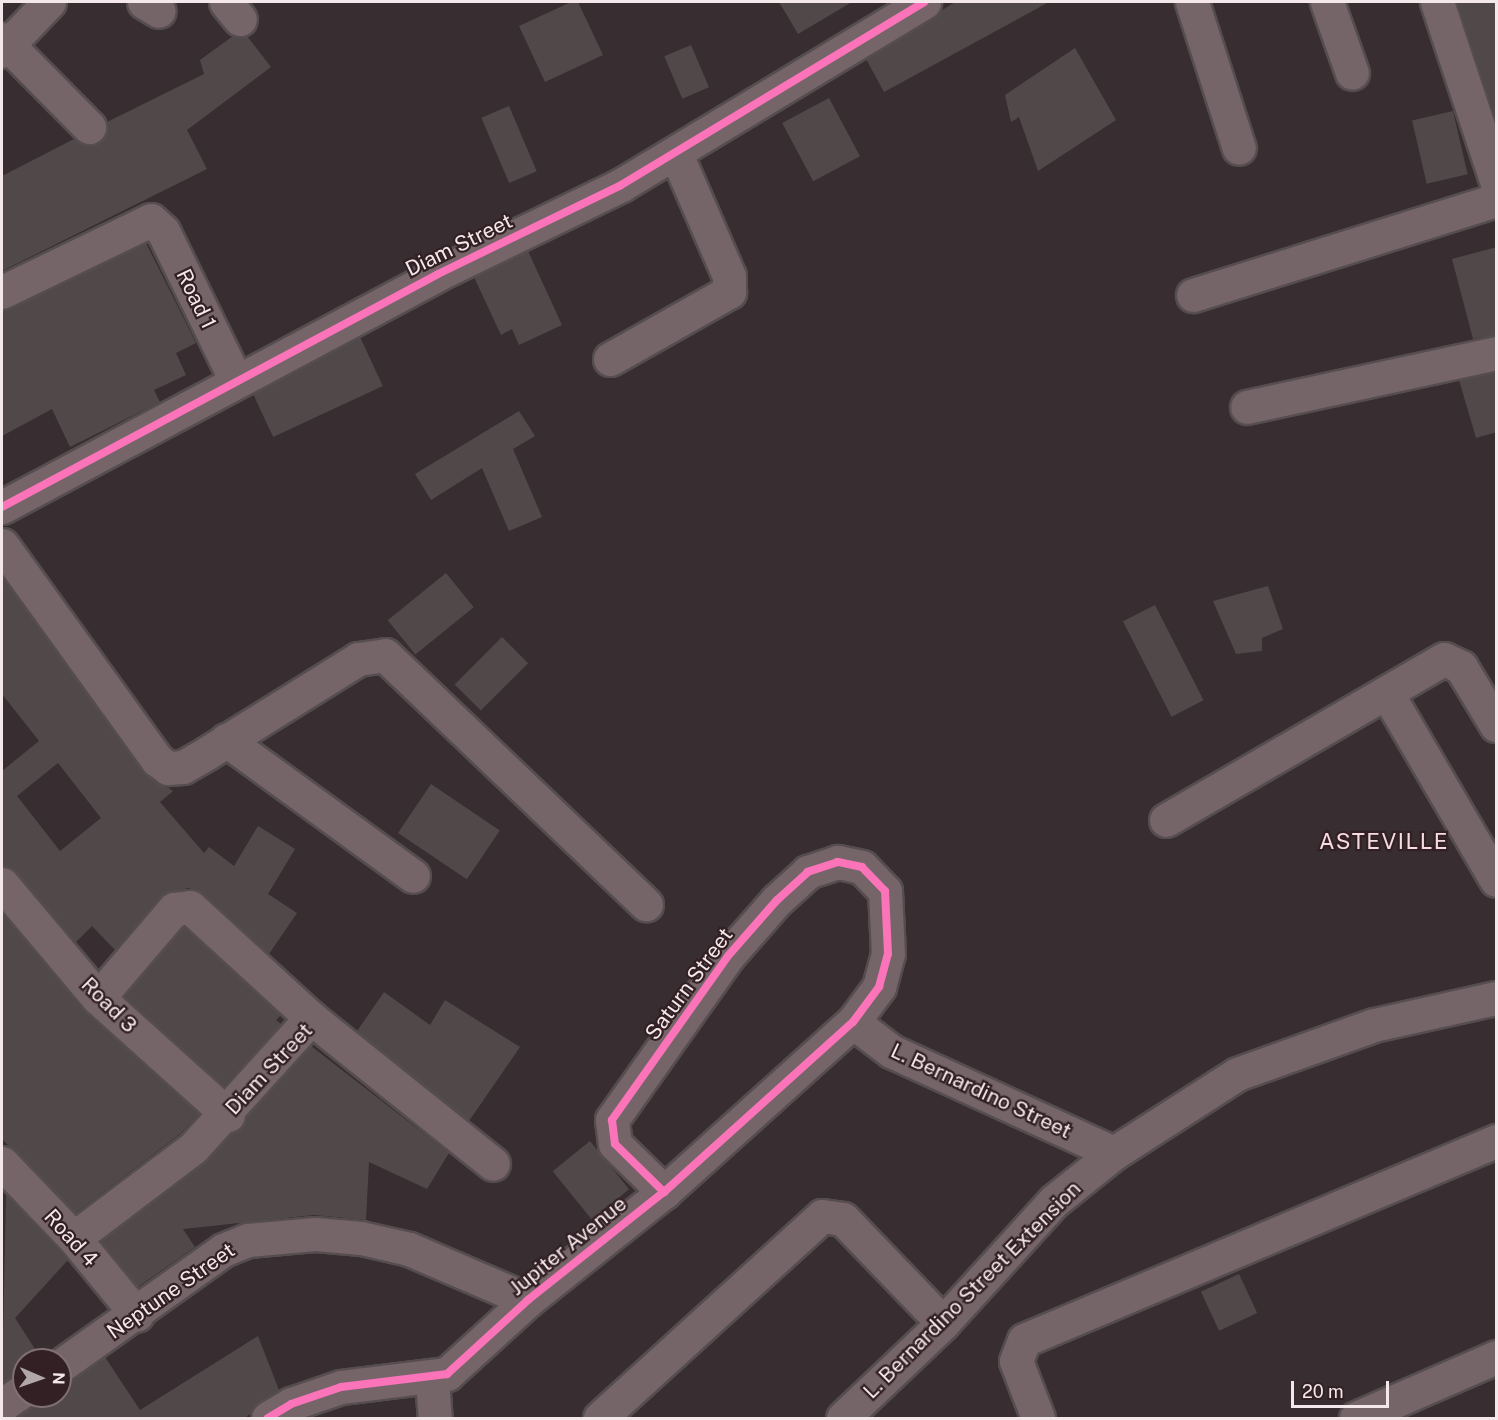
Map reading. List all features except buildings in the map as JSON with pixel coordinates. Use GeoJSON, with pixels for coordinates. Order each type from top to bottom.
{"type":"FeatureCollection","features":[{"type":"Feature","properties":{"kind":"street"},"geometry":{"type":"LineString","coordinates":[[49,2],[4,45],[89,127]]}},
{"type":"Feature","properties":{"kind":"street","name":"Diam Street"},"geometry":{"type":"LineString","coordinates":[[2,507],[236,381],[676,154],[924,2]]}},
{"type":"Feature","properties":{"kind":"street"},"geometry":{"type":"LineString","coordinates":[[1192,2],[1239,148]]}},
{"type":"Feature","properties":{"kind":"street"},"geometry":{"type":"LineString","coordinates":[[1327,2],[1352,73]]}},
{"type":"Feature","properties":{"kind":"street"},"geometry":{"type":"LineString","coordinates":[[1437,2],[1497,180]]}},
{"type":"Feature","properties":{"kind":"street"},"geometry":{"type":"LineString","coordinates":[[610,359],[729,292],[729,276],[676,154]]}},
{"type":"Feature","properties":{"kind":"street"},"geometry":{"type":"LineString","coordinates":[[1193,295],[1497,200]]}},
{"type":"Feature","properties":{"kind":"street","name":"Road 1"},"geometry":{"type":"LineString","coordinates":[[2,292],[151,220],[163,231],[236,381]]}},
{"type":"Feature","properties":{"kind":"street"},"geometry":{"type":"LineString","coordinates":[[1247,406],[1497,353]]}},
{"type":"Feature","properties":{"kind":"street"},"geometry":{"type":"LineString","coordinates":[[2,545],[157,760],[168,768],[183,767],[358,659],[385,656],[646,904]]}},
{"type":"Feature","properties":{"kind":"street"},"geometry":{"type":"LineString","coordinates":[[1166,820],[1388,695],[1444,659],[1454,661],[1497,725]]}},
{"type":"Feature","properties":{"kind":"street"},"geometry":{"type":"LineString","coordinates":[[1388,695],[1497,880]]}},
{"type":"Feature","properties":{"kind":"street"},"geometry":{"type":"LineString","coordinates":[[225,740],[413,876]]}},
{"type":"Feature","properties":{"kind":"street","name":"Saturn Street"},"geometry":{"type":"LineString","coordinates":[[664,1192],[615,1144],[612,1120],[735,948],[808,872],[838,862],[862,867],[885,891],[888,954],[879,987],[853,1022]]}},
{"type":"Feature","properties":{"kind":"street","name":"Road 3"},"geometry":{"type":"LineString","coordinates":[[2,884],[98,998],[228,1115]]}},
{"type":"Feature","properties":{"kind":"street"},"geometry":{"type":"LineString","coordinates":[[98,998],[182,905],[311,1018]]}},
{"type":"Feature","properties":{"kind":"street","name":"L. Bernardino Street Extension"},"geometry":{"type":"LineString","coordinates":[[843,1419],[943,1323],[1054,1201],[1114,1153],[1237,1074],[1374,1025],[1497,998]]}},
{"type":"Feature","properties":{"kind":"street","name":"Diam Street"},"geometry":{"type":"LineString","coordinates":[[74,1238],[157,1179],[228,1115],[311,1018],[493,1164]]}},
{"type":"Feature","properties":{"kind":"street","name":"L. Bernardino Street"},"geometry":{"type":"LineString","coordinates":[[853,1022],[891,1051],[1114,1153]]}},
{"type":"Feature","properties":{"kind":"street","name":"Jupiter Avenue"},"geometry":{"type":"LineString","coordinates":[[432,1379],[447,1374],[528,1300],[664,1192],[853,1022]]}},
{"type":"Feature","properties":{"kind":"street"},"geometry":{"type":"LineString","coordinates":[[1038,1419],[1016,1361],[1024,1340],[1497,1141]]}},
{"type":"Feature","properties":{"kind":"street","name":"Road 4"},"geometry":{"type":"LineString","coordinates":[[7,1179],[74,1238],[137,1315]]}},
{"type":"Feature","properties":{"kind":"street"},"geometry":{"type":"LineString","coordinates":[[600,1419],[822,1216],[843,1220],[943,1323]]}},
{"type":"Feature","properties":{"kind":"street","name":"Neptune Street"},"geometry":{"type":"LineString","coordinates":[[72,1358],[137,1315],[223,1250],[248,1240],[315,1234],[409,1248],[528,1300]]}},
{"type":"Feature","properties":{"kind":"street"},"geometry":{"type":"LineString","coordinates":[[1356,1419],[1497,1357]]}},
{"type":"Feature","properties":{"kind":"street"},"geometry":{"type":"LineString","coordinates":[[268,1419],[291,1404],[341,1387],[377,1378],[432,1379],[435,1419]]}},
{"type":"Feature","properties":{"kind":"cycle path"},"geometry":{"type":"LineString","coordinates":[[2,507],[438,274],[621,185],[924,2]]}},
{"type":"Feature","properties":{"kind":"cycle path"},"geometry":{"type":"LineString","coordinates":[[268,1418],[291,1404],[341,1387],[447,1374],[528,1300],[664,1192],[853,1022],[879,987],[888,954],[885,891],[862,867],[838,862],[808,872],[777,900],[728,956],[612,1120],[615,1144],[664,1192]]}},
{"type":"Feature","properties":{"kind":"district","name":"ASTEVILLE"},"geometry":{"type":"Point","coordinates":[1384,842]}}]}
